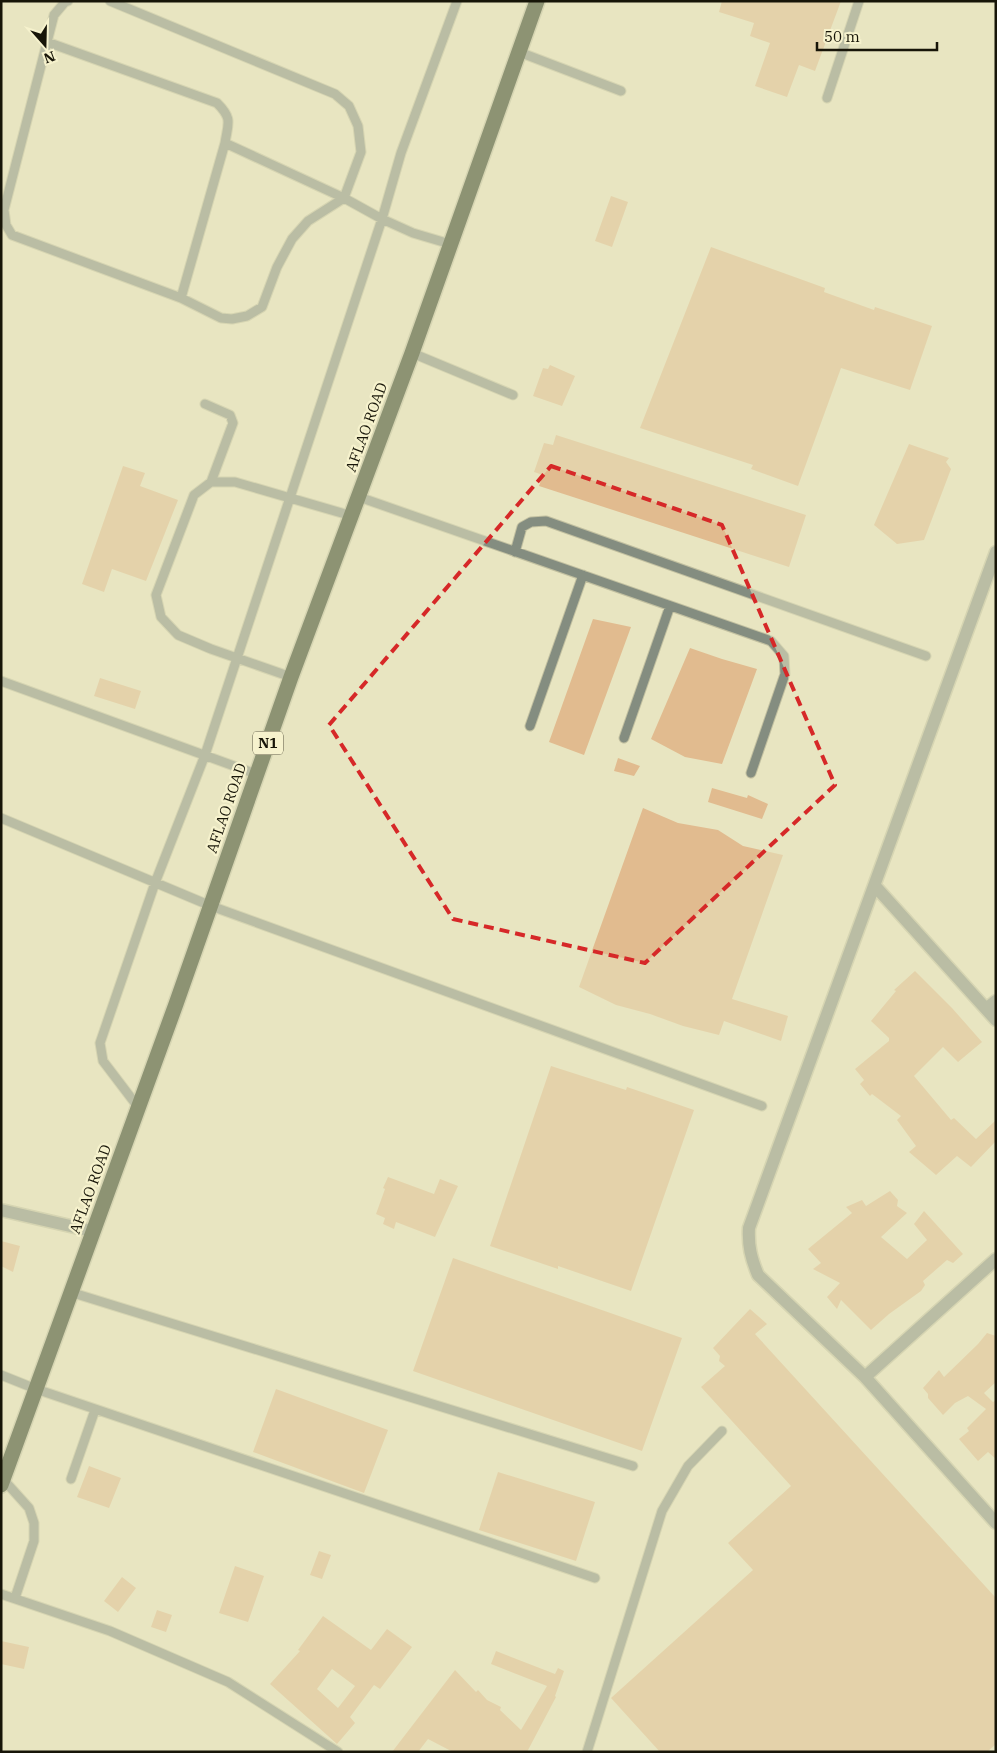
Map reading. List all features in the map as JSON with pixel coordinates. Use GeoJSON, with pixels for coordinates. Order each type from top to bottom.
{"type":"FeatureCollection","features":[{"type":"Feature","properties":{"kind":"highway","name":"AFLAO ROAD"},"geometry":{"type":"LineString","coordinates":[[2,1480],[138,1107],[291,677],[412,353],[537,1]]}},
{"type":"Feature","properties":{"kind":"street"},"geometry":{"type":"LineString","coordinates":[[996,552],[749,1228],[748,1243],[751,1258],[758,1275],[865,1377],[996,1523]]}},
{"type":"Feature","properties":{"kind":"street"},"geometry":{"type":"LineString","coordinates":[[875,886],[991,1005],[996,1020]]}},
{"type":"Feature","properties":{"kind":"street"},"geometry":{"type":"LineString","coordinates":[[1,1210],[92,1232]]}},
{"type":"Feature","properties":{"kind":"street"},"geometry":{"type":"LineString","coordinates":[[865,1377],[996,1259]]}},
{"type":"Feature","properties":{"kind":"lane"},"geometry":{"type":"LineString","coordinates":[[68,1],[54,15],[4,210],[6,225],[12,235],[181,298],[221,318],[232,319],[247,316],[262,307],[276,267],[292,239],[308,220],[344,198],[361,152],[358,126],[349,106],[335,94],[110,1]]}},
{"type":"Feature","properties":{"kind":"lane"},"geometry":{"type":"LineString","coordinates":[[138,1107],[103,1061],[100,1043],[155,883],[205,755],[382,219],[401,153],[457,1]]}},
{"type":"Feature","properties":{"kind":"lane"},"geometry":{"type":"LineString","coordinates":[[827,98],[860,1]]}},
{"type":"Feature","properties":{"kind":"lane"},"geometry":{"type":"LineString","coordinates":[[47,42],[217,103],[226,112],[228,122],[225,143],[181,298]]}},
{"type":"Feature","properties":{"kind":"lane"},"geometry":{"type":"LineString","coordinates":[[519,52],[621,91]]}},
{"type":"Feature","properties":{"kind":"lane"},"geometry":{"type":"LineString","coordinates":[[225,143],[344,198],[382,219],[413,233],[450,244]]}},
{"type":"Feature","properties":{"kind":"lane"},"geometry":{"type":"LineString","coordinates":[[412,353],[513,396]]}},
{"type":"Feature","properties":{"kind":"lane"},"geometry":{"type":"LineString","coordinates":[[205,404],[230,415],[233,423],[211,482],[194,495],[156,595],[161,617],[178,635],[211,649],[291,677]]}},
{"type":"Feature","properties":{"kind":"lane"},"geometry":{"type":"LineString","coordinates":[[211,482],[235,482],[352,516]]}},
{"type":"Feature","properties":{"kind":"lane"},"geometry":{"type":"LineString","coordinates":[[359,497],[771,641],[784,656],[785,674],[751,773]]}},
{"type":"Feature","properties":{"kind":"lane"},"geometry":{"type":"LineString","coordinates":[[515,552],[522,527],[531,522],[546,521],[926,656]]}},
{"type":"Feature","properties":{"kind":"lane"},"geometry":{"type":"LineString","coordinates":[[530,726],[583,576]]}},
{"type":"Feature","properties":{"kind":"lane"},"geometry":{"type":"LineString","coordinates":[[624,738],[670,606]]}},
{"type":"Feature","properties":{"kind":"lane"},"geometry":{"type":"LineString","coordinates":[[1,681],[256,774]]}},
{"type":"Feature","properties":{"kind":"lane"},"geometry":{"type":"LineString","coordinates":[[1,818],[210,906],[762,1106]]}},
{"type":"Feature","properties":{"kind":"lane"},"geometry":{"type":"LineString","coordinates":[[70,1292],[633,1466]]}},
{"type":"Feature","properties":{"kind":"lane"},"geometry":{"type":"LineString","coordinates":[[1,1375],[95,1410],[595,1578]]}},
{"type":"Feature","properties":{"kind":"lane"},"geometry":{"type":"LineString","coordinates":[[71,1479],[95,1410]]}},
{"type":"Feature","properties":{"kind":"lane"},"geometry":{"type":"LineString","coordinates":[[587,1752],[662,1511],[688,1466],[722,1430]]}},
{"type":"Feature","properties":{"kind":"lane"},"geometry":{"type":"LineString","coordinates":[[2,1480],[29,1508],[34,1523],[34,1541],[15,1598]]}},
{"type":"Feature","properties":{"kind":"lane"},"geometry":{"type":"LineString","coordinates":[[1,1594],[110,1631],[228,1682],[338,1752]]}},
{"type":"Feature","properties":{"kind":"highlighted area"},"geometry":{"type":"Polygon","coordinates":[[[551,466],[722,525],[835,785],[645,963],[453,919],[329,725],[551,466]]]}},
{"type":"Feature","properties":{"kind":"building"},"geometry":{"type":"Polygon","coordinates":[[[722,1],[841,1],[815,71],[799,65],[787,97],[755,86],[770,43],[750,36],[754,23],[719,12],[722,1]]]}},
{"type":"Feature","properties":{"kind":"building"},"geometry":{"type":"Polygon","coordinates":[[[611,196],[628,202],[612,247],[595,241],[611,196]]]}},
{"type":"Feature","properties":{"kind":"building"},"geometry":{"type":"Polygon","coordinates":[[[711,247],[825,288],[824,292],[874,310],[875,307],[932,326],[910,390],[841,368],[798,486],[751,469],[753,465],[640,428],[711,247]]]}},
{"type":"Feature","properties":{"kind":"building"},"geometry":{"type":"Polygon","coordinates":[[[550,365],[575,376],[562,406],[533,396],[543,368],[548,369],[550,365]]]}},
{"type":"Feature","properties":{"kind":"building"},"geometry":{"type":"Polygon","coordinates":[[[556,435],[806,515],[789,567],[539,486],[543,475],[534,472],[544,443],[553,445],[556,435]]]}},
{"type":"Feature","properties":{"kind":"building"},"geometry":{"type":"Polygon","coordinates":[[[909,444],[949,458],[946,462],[951,469],[924,540],[897,544],[874,525],[909,444]]]}},
{"type":"Feature","properties":{"kind":"building"},"geometry":{"type":"Polygon","coordinates":[[[123,466],[145,473],[140,486],[178,500],[146,581],[112,569],[104,592],[82,584],[123,466]]]}},
{"type":"Feature","properties":{"kind":"building"},"geometry":{"type":"Polygon","coordinates":[[[593,619],[631,627],[584,755],[549,742],[593,619]]]}},
{"type":"Feature","properties":{"kind":"building"},"geometry":{"type":"Polygon","coordinates":[[[690,648],[757,669],[722,764],[685,757],[651,739],[690,648]]]}},
{"type":"Feature","properties":{"kind":"building"},"geometry":{"type":"Polygon","coordinates":[[[100,678],[141,691],[135,709],[94,696],[100,678]]]}},
{"type":"Feature","properties":{"kind":"building"},"geometry":{"type":"Polygon","coordinates":[[[618,758],[640,766],[634,776],[614,771],[618,758]]]}},
{"type":"Feature","properties":{"kind":"building"},"geometry":{"type":"Polygon","coordinates":[[[712,788],[747,798],[748,795],[768,804],[762,819],[708,802],[712,788]]]}},
{"type":"Feature","properties":{"kind":"building"},"geometry":{"type":"Polygon","coordinates":[[[643,808],[678,823],[718,830],[743,846],[783,855],[732,999],[788,1016],[781,1041],[724,1021],[719,1035],[683,1026],[650,1014],[616,1005],[579,987],[643,808]]]}},
{"type":"Feature","properties":{"kind":"building"},"geometry":{"type":"Polygon","coordinates":[[[915,971],[952,1008],[982,1042],[958,1062],[943,1047],[914,1076],[951,1120],[954,1118],[976,1139],[996,1120],[996,1141],[971,1167],[957,1156],[936,1175],[909,1152],[916,1146],[897,1120],[901,1116],[872,1094],[870,1096],[860,1084],[864,1080],[855,1069],[889,1041],[889,1038],[871,1021],[896,991],[894,990],[915,971]]]}},
{"type":"Feature","properties":{"kind":"building"},"geometry":{"type":"Polygon","coordinates":[[[551,1066],[626,1090],[627,1087],[694,1110],[631,1291],[558,1266],[558,1269],[490,1246],[551,1066]]]}},
{"type":"Feature","properties":{"kind":"building"},"geometry":{"type":"Polygon","coordinates":[[[388,1177],[434,1194],[440,1179],[458,1186],[435,1237],[396,1222],[394,1229],[383,1224],[385,1218],[376,1214],[388,1177]]]}},
{"type":"Feature","properties":{"kind":"building"},"geometry":{"type":"Polygon","coordinates":[[[890,1191],[898,1200],[897,1206],[907,1213],[881,1237],[907,1259],[927,1240],[914,1224],[924,1211],[963,1254],[953,1263],[947,1260],[923,1281],[925,1285],[921,1291],[889,1314],[871,1330],[841,1300],[837,1309],[827,1297],[840,1283],[813,1269],[821,1263],[808,1249],[852,1213],[846,1207],[862,1200],[866,1206],[890,1191]]]}},
{"type":"Feature","properties":{"kind":"building"},"geometry":{"type":"Polygon","coordinates":[[[1,1241],[20,1246],[13,1272],[1,1266],[1,1241]]]}},
{"type":"Feature","properties":{"kind":"building"},"geometry":{"type":"Polygon","coordinates":[[[453,1258],[682,1338],[642,1451],[413,1371],[453,1258]]]}},
{"type":"Feature","properties":{"kind":"building"},"geometry":{"type":"Polygon","coordinates":[[[750,1309],[767,1324],[755,1334],[996,1598],[996,1744],[987,1752],[660,1752],[611,1698],[753,1570],[728,1543],[791,1486],[701,1387],[725,1366],[719,1361],[720,1356],[713,1348],[750,1309]]]}},
{"type":"Feature","properties":{"kind":"building"},"geometry":{"type":"Polygon","coordinates":[[[987,1333],[996,1336],[996,1382],[984,1393],[993,1402],[996,1400],[996,1459],[988,1452],[978,1461],[959,1439],[969,1431],[967,1428],[986,1409],[968,1396],[955,1403],[943,1415],[928,1398],[928,1394],[923,1388],[939,1370],[944,1377],[987,1333]]]}},
{"type":"Feature","properties":{"kind":"building"},"geometry":{"type":"Polygon","coordinates":[[[276,1389],[388,1430],[364,1493],[253,1452],[276,1389]]]}},
{"type":"Feature","properties":{"kind":"building"},"geometry":{"type":"Polygon","coordinates":[[[89,1466],[121,1478],[109,1508],[77,1497],[89,1466]]]}},
{"type":"Feature","properties":{"kind":"building"},"geometry":{"type":"Polygon","coordinates":[[[498,1472],[595,1502],[576,1561],[479,1530],[498,1472]]]}},
{"type":"Feature","properties":{"kind":"building"},"geometry":{"type":"Polygon","coordinates":[[[319,1551],[331,1555],[322,1579],[310,1575],[319,1551]]]}},
{"type":"Feature","properties":{"kind":"building"},"geometry":{"type":"Polygon","coordinates":[[[235,1566],[264,1576],[248,1622],[219,1613],[235,1566]]]}},
{"type":"Feature","properties":{"kind":"building"},"geometry":{"type":"Polygon","coordinates":[[[122,1577],[136,1588],[118,1612],[104,1601],[122,1577]]]}},
{"type":"Feature","properties":{"kind":"building"},"geometry":{"type":"Polygon","coordinates":[[[157,1610],[172,1615],[166,1632],[151,1627],[157,1610]]]}},
{"type":"Feature","properties":{"kind":"building"},"geometry":{"type":"Polygon","coordinates":[[[323,1616],[371,1650],[387,1629],[412,1647],[380,1689],[374,1685],[350,1717],[355,1723],[337,1744],[270,1684],[300,1651],[298,1650],[323,1616]],[[332,1669],[317,1689],[338,1708],[355,1686],[332,1669]]]}},
{"type":"Feature","properties":{"kind":"building"},"geometry":{"type":"Polygon","coordinates":[[[1,1641],[29,1647],[24,1669],[1,1664],[1,1641]]]}},
{"type":"Feature","properties":{"kind":"building"},"geometry":{"type":"Polygon","coordinates":[[[496,1651],[555,1674],[558,1668],[564,1671],[556,1697],[527,1752],[453,1752],[428,1739],[418,1752],[392,1752],[455,1670],[476,1692],[478,1690],[487,1700],[501,1707],[500,1710],[521,1730],[547,1686],[491,1664],[496,1651]]]}}]}
